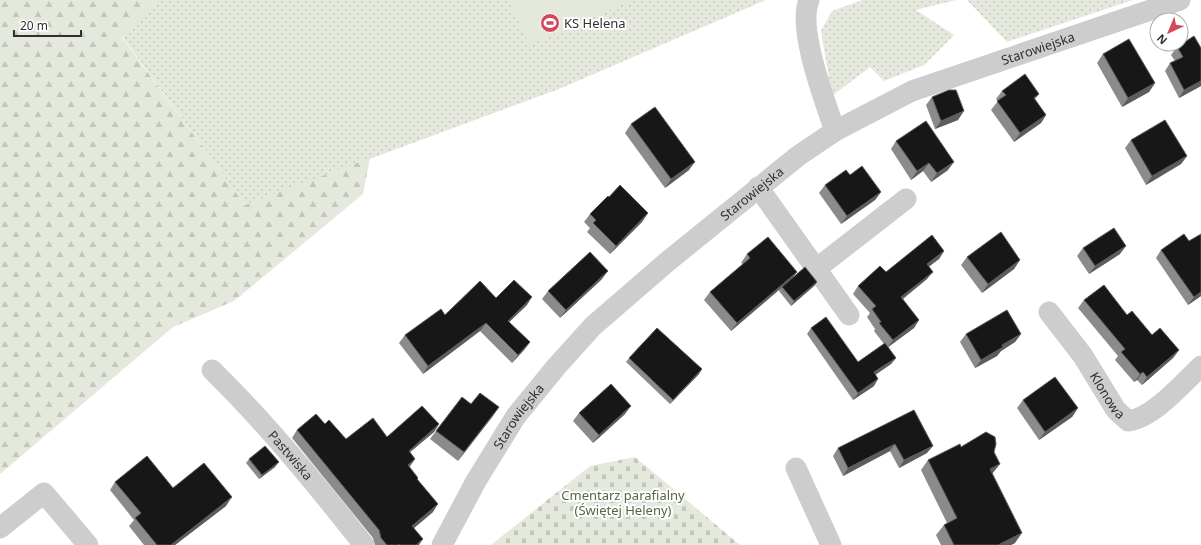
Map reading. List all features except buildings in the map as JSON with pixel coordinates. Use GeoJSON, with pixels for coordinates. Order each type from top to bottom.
{"type":"FeatureCollection","features":[{"type":"Feature","properties":{"kind":"street"},"geometry":{"type":"LineString","coordinates":[[809,0],[805,20],[809,42],[835,131]]}},
{"type":"Feature","properties":{"kind":"street","name":"Starowiejska"},"geometry":{"type":"LineString","coordinates":[[442,545],[476,481],[516,416],[556,367],[593,326],[667,262],[798,156],[835,131],[912,91],[1180,0]]}},
{"type":"Feature","properties":{"kind":"street"},"geometry":{"type":"LineString","coordinates":[[758,187],[849,315]]}},
{"type":"Feature","properties":{"kind":"street"},"geometry":{"type":"LineString","coordinates":[[816,269],[906,199]]}},
{"type":"Feature","properties":{"kind":"street","name":"Klonowa"},"geometry":{"type":"LineString","coordinates":[[1049,312],[1083,356],[1116,410],[1128,421],[1138,420],[1151,412],[1201,366]]}},
{"type":"Feature","properties":{"kind":"street","name":"Pastwiska"},"geometry":{"type":"LineString","coordinates":[[212,370],[292,456],[364,545]]}},
{"type":"Feature","properties":{"kind":"street"},"geometry":{"type":"LineString","coordinates":[[796,468],[831,545]]}},
{"type":"Feature","properties":{"kind":"street"},"geometry":{"type":"LineString","coordinates":[[0,528],[44,493],[88,545]]}},
{"type":"Feature","properties":{"kind":"green space"},"geometry":{"type":"Polygon","coordinates":[[[0,0],[161,0],[121,36],[245,205],[370,158],[363,194],[234,301],[173,327],[0,474],[0,0]]]}},
{"type":"Feature","properties":{"kind":"green space"},"geometry":{"type":"Polygon","coordinates":[[[161,0],[766,0],[559,89],[245,205],[121,35],[161,0]]]}},
{"type":"Feature","properties":{"kind":"green space","name":"KS Helena"},"geometry":{"type":"Polygon","coordinates":[[[509,0],[633,0],[529,45],[509,0]]]}},
{"type":"Feature","properties":{"kind":"green space"},"geometry":{"type":"Polygon","coordinates":[[[863,0],[956,0],[916,10],[954,35],[924,65],[884,81],[870,67],[832,96],[821,31],[832,11],[863,0]]]}},
{"type":"Feature","properties":{"kind":"green space"},"geometry":{"type":"Polygon","coordinates":[[[967,0],[1133,0],[1007,42],[967,0]]]}},
{"type":"Feature","properties":{"kind":"green space","name":"Cmentarz parafialny (Świętej Heleny)"},"geometry":{"type":"Polygon","coordinates":[[[635,457],[740,545],[491,545],[590,466],[635,457]]]}},
{"type":"Feature","properties":{"kind":"place","name":"KS Helena"},"geometry":{"type":"Point","coordinates":[550,23]}}]}
